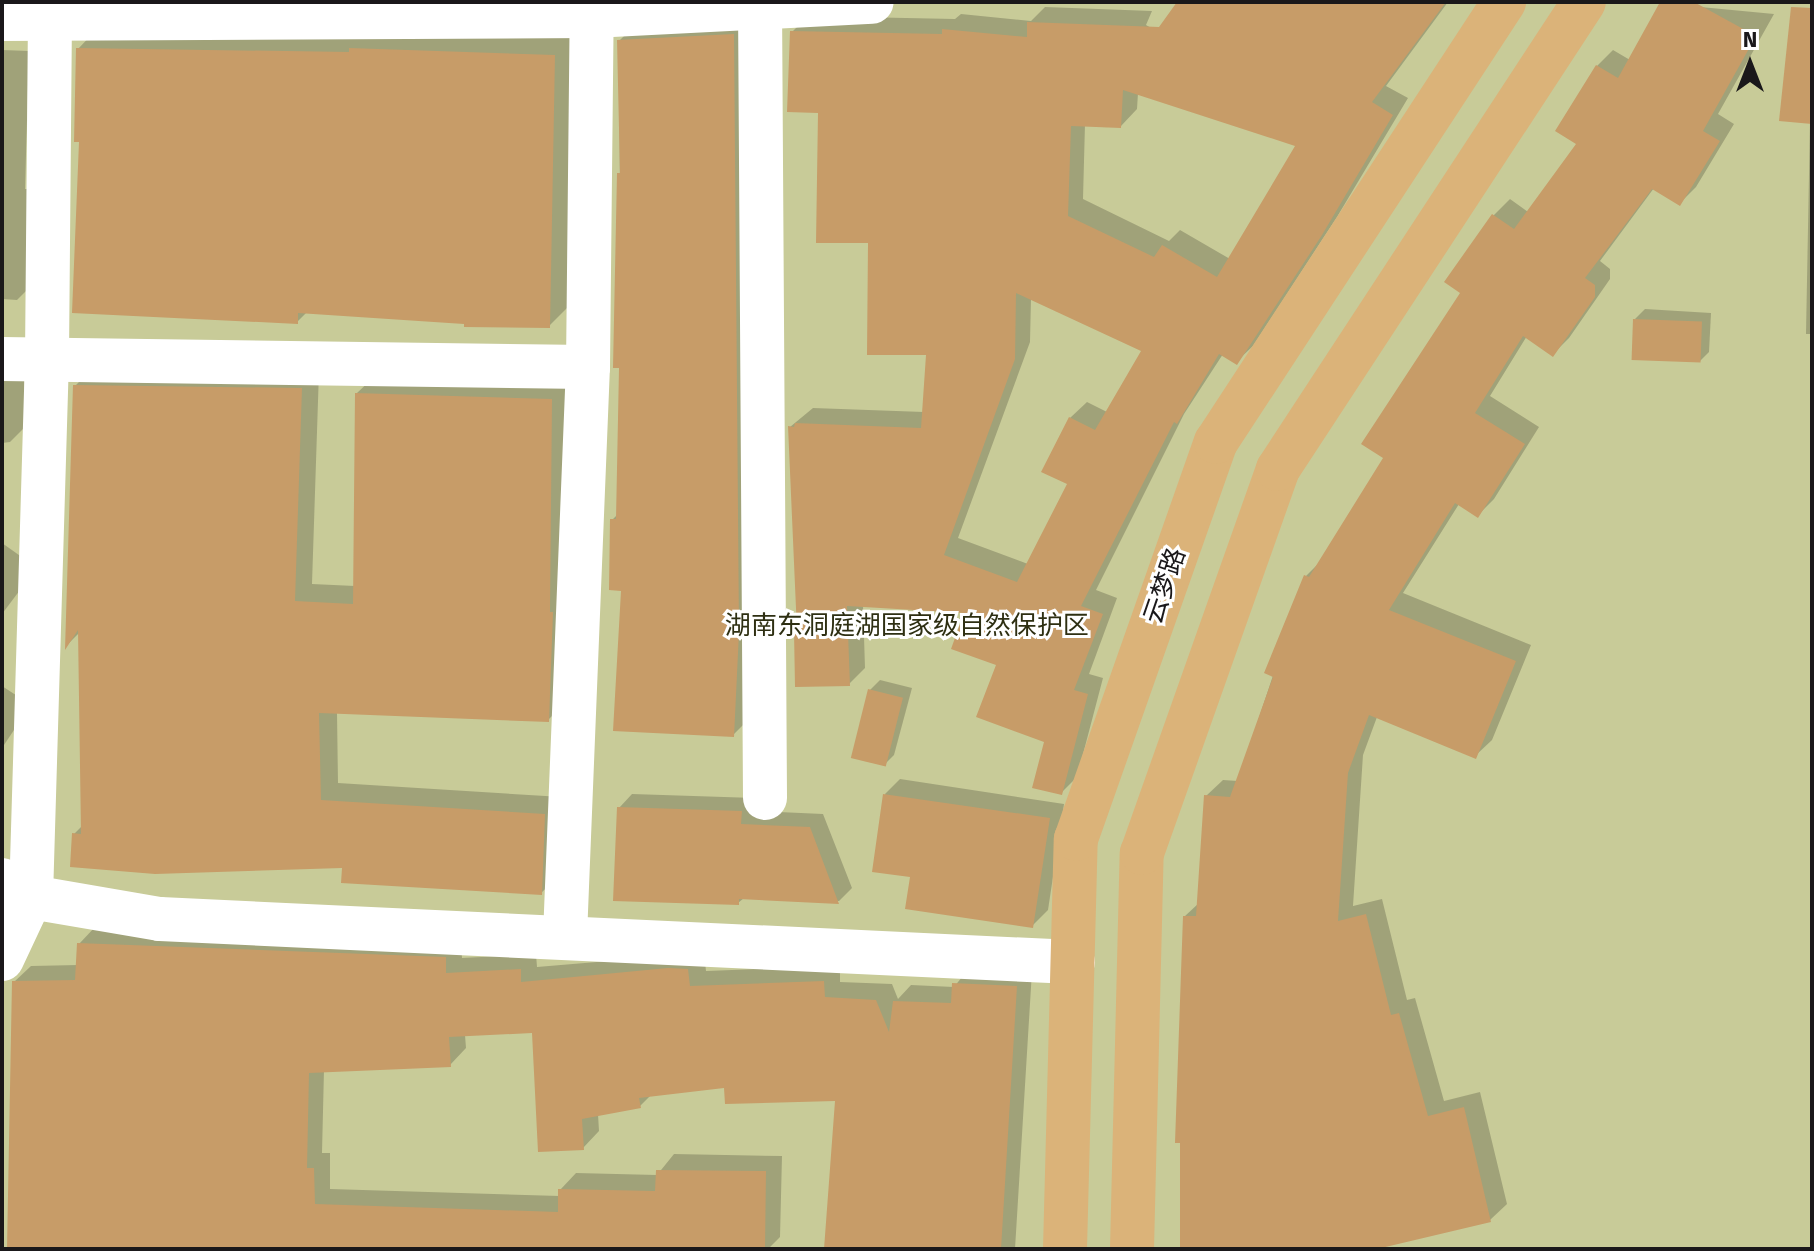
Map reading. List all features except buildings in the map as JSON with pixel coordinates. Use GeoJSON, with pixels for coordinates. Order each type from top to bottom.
{"type":"FeatureCollection","features":[{"type":"Feature","properties":{"kind":"main road","name":"云梦路"},"geometry":{"type":"LineString","coordinates":[[1065,1249],[1076,839],[1216,442],[1504,2]]}},
{"type":"Feature","properties":{"kind":"main road"},"geometry":{"type":"LineString","coordinates":[[1132,1249],[1142,853],[1278,469],[1584,2]]}},
{"type":"Feature","properties":{"kind":"street"},"geometry":{"type":"LineString","coordinates":[[2,19],[50,9],[592,9],[872,2]]}},
{"type":"Feature","properties":{"kind":"street"},"geometry":{"type":"LineString","coordinates":[[760,4],[765,798]]}},
{"type":"Feature","properties":{"kind":"street"},"geometry":{"type":"LineString","coordinates":[[2,959],[17,888],[47,358],[50,9]]}},
{"type":"Feature","properties":{"kind":"street"},"geometry":{"type":"LineString","coordinates":[[565,936],[588,367],[592,9]]}},
{"type":"Feature","properties":{"kind":"street"},"geometry":{"type":"LineString","coordinates":[[2,359],[588,367]]}},
{"type":"Feature","properties":{"kind":"street"},"geometry":{"type":"LineString","coordinates":[[17,888],[160,919],[1073,962]]}},
{"type":"Feature","properties":{"kind":"green space","name":"湖南东洞庭湖国家级自然保护区"},"geometry":{"type":"Polygon","coordinates":[[[2,2],[1812,2],[1812,1249],[2,1249],[2,2]]]}}]}
